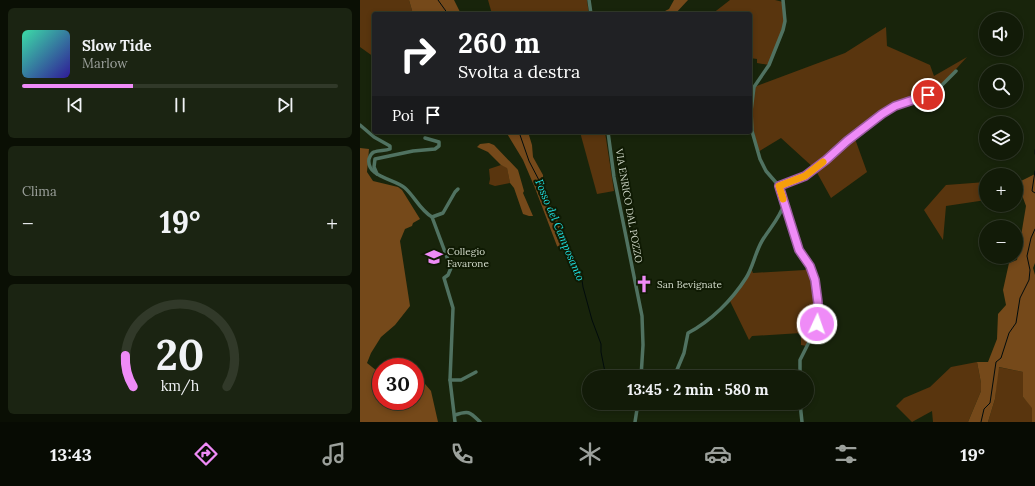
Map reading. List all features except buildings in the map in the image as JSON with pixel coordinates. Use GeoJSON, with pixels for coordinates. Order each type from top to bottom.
{"type":"FeatureCollection","features":[{"type":"Feature","properties":{"kind":"street"},"geometry":{"type":"LineString","coordinates":[[589,0],[591,12]]}},
{"type":"Feature","properties":{"kind":"street"},"geometry":{"type":"LineString","coordinates":[[752,103],[754,87],[769,65],[783,30],[785,21],[783,0]]}},
{"type":"Feature","properties":{"kind":"street"},"geometry":{"type":"LineString","coordinates":[[779,186],[805,176],[847,141],[895,106],[936,91],[956,71]]}},
{"type":"Feature","properties":{"kind":"street"},"geometry":{"type":"LineString","coordinates":[[360,125],[374,137],[390,146],[390,149],[374,152],[370,156],[368,162],[375,173],[406,188],[425,213],[432,217],[451,268],[448,275],[444,278],[453,308],[450,380],[455,422]]}},
{"type":"Feature","properties":{"kind":"street"},"geometry":{"type":"LineString","coordinates":[[752,130],[760,159],[766,171],[779,186],[799,250],[810,266],[815,280],[818,303],[817,324],[800,360],[800,370]]}},
{"type":"Feature","properties":{"kind":"street","name":"VIA ENRICO DAL POZZO"},"geometry":{"type":"LineString","coordinates":[[608,134],[619,204],[642,316],[643,344],[641,370]]}},
{"type":"Feature","properties":{"kind":"street"},"geometry":{"type":"LineString","coordinates":[[378,175],[374,167],[375,159],[414,151],[434,149],[439,146],[439,142],[425,138]]}},
{"type":"Feature","properties":{"kind":"street"},"geometry":{"type":"LineString","coordinates":[[432,217],[443,213],[458,189]]}},
{"type":"Feature","properties":{"kind":"street"},"geometry":{"type":"LineString","coordinates":[[677,370],[684,353],[688,333],[703,324],[725,306],[746,278],[761,242],[782,211],[784,202]]}},
{"type":"Feature","properties":{"kind":"street"},"geometry":{"type":"LineString","coordinates":[[450,380],[461,380],[476,372]]}},
{"type":"Feature","properties":{"kind":"street"},"geometry":{"type":"LineString","coordinates":[[635,422],[637,410]]}},
{"type":"Feature","properties":{"kind":"street"},"geometry":{"type":"LineString","coordinates":[[801,410],[802,422]]}},
{"type":"Feature","properties":{"kind":"street"},"geometry":{"type":"LineString","coordinates":[[455,415],[464,411],[469,412],[480,422]]}},
{"type":"Feature","properties":{"kind":"shaded area"},"geometry":{"type":"Polygon","coordinates":[[[360,0],[409,0],[412,12],[372,12],[372,56],[360,47],[360,0]]]}},
{"type":"Feature","properties":{"kind":"shaded area"},"geometry":{"type":"Polygon","coordinates":[[[409,0],[454,0],[460,12],[412,12],[409,0]]]}},
{"type":"Feature","properties":{"kind":"shaded area"},"geometry":{"type":"Polygon","coordinates":[[[488,0],[587,0],[589,12],[491,12],[488,0]]]}},
{"type":"Feature","properties":{"kind":"shaded area"},"geometry":{"type":"Polygon","coordinates":[[[674,0],[688,0],[677,12],[663,12],[669,9],[674,0]]]}},
{"type":"Feature","properties":{"kind":"shaded area"},"geometry":{"type":"Polygon","coordinates":[[[730,0],[775,0],[783,2],[785,21],[769,65],[757,63],[757,59],[752,58],[752,12],[715,12],[730,0]]]}},
{"type":"Feature","properties":{"kind":"shaded area"},"geometry":{"type":"Polygon","coordinates":[[[886,27],[887,46],[930,65],[934,76],[967,57],[936,91],[895,106],[854,136],[867,172],[831,198],[815,169],[781,138],[758,152],[752,122],[752,107],[754,87],[845,53],[886,27]]]}},
{"type":"Feature","properties":{"kind":"shaded area"},"geometry":{"type":"Polygon","coordinates":[[[507,134],[529,134],[532,145],[533,157],[543,175],[543,187],[571,251],[565,252],[557,246],[523,160],[507,134]]]}},
{"type":"Feature","properties":{"kind":"shaded area"},"geometry":{"type":"Polygon","coordinates":[[[581,134],[605,134],[614,191],[597,194],[581,134]]]}},
{"type":"Feature","properties":{"kind":"shaded area"},"geometry":{"type":"Polygon","coordinates":[[[489,143],[494,145],[518,170],[524,191],[523,193],[533,216],[523,214],[514,188],[510,183],[507,168],[501,165],[488,152],[477,147],[480,144],[489,143]]]}},
{"type":"Feature","properties":{"kind":"shaded area"},"geometry":{"type":"Polygon","coordinates":[[[360,148],[369,149],[367,172],[373,181],[398,187],[402,190],[420,219],[413,223],[412,226],[405,229],[400,241],[410,306],[395,325],[381,337],[371,353],[367,363],[372,367],[372,410],[424,410],[424,383],[431,391],[438,422],[360,422],[360,148]]]}},
{"type":"Feature","properties":{"kind":"shaded area"},"geometry":{"type":"Polygon","coordinates":[[[501,165],[507,167],[510,183],[495,186],[489,184],[489,169],[501,165]]]}},
{"type":"Feature","properties":{"kind":"shaded area"},"geometry":{"type":"Polygon","coordinates":[[[1035,174],[1035,263],[1033,268],[1035,275],[1035,422],[1032,422],[1032,408],[1023,397],[1023,372],[999,367],[995,399],[988,422],[968,422],[981,391],[977,362],[988,362],[997,339],[998,314],[1006,305],[1003,290],[1009,264],[1023,264],[1023,224],[1026,206],[1023,198],[1023,180],[1035,174]]]}},
{"type":"Feature","properties":{"kind":"shaded area"},"geometry":{"type":"Polygon","coordinates":[[[979,183],[979,201],[946,206],[943,240],[924,210],[946,185],[979,183]]]}},
{"type":"Feature","properties":{"kind":"shaded area"},"geometry":{"type":"Polygon","coordinates":[[[809,264],[814,278],[818,301],[818,316],[814,332],[807,346],[801,345],[801,333],[752,336],[749,340],[730,301],[751,268],[753,273],[805,270],[809,264]]]}},
{"type":"Feature","properties":{"kind":"shaded area"},"geometry":{"type":"Polygon","coordinates":[[[977,362],[981,391],[968,422],[933,422],[932,411],[912,422],[896,406],[904,398],[930,387],[951,367],[977,362]]]}},
{"type":"Feature","properties":{"kind":"shaded area"},"geometry":{"type":"Polygon","coordinates":[[[998,367],[1023,372],[1023,397],[1033,408],[1032,422],[988,422],[995,399],[998,367]]]}},
{"type":"Feature","properties":{"kind":"waterway","name":"Fosso del Camposanto"},"geometry":{"type":"LineString","coordinates":[[438,0],[447,12]]}},
{"type":"Feature","properties":{"kind":"waterway","name":"Fosso del Camposanto"},"geometry":{"type":"LineString","coordinates":[[520,134],[529,161],[541,184],[556,225],[569,254],[576,263],[592,320],[601,344],[605,370]]}},
{"type":"Feature","properties":{"kind":"waterway"},"geometry":{"type":"LineString","coordinates":[[1035,171],[1032,191],[1035,193]]}},
{"type":"Feature","properties":{"kind":"waterway"},"geometry":{"type":"LineString","coordinates":[[981,422],[984,409],[990,403],[996,362],[1001,358],[1009,333],[1016,323],[1020,298],[1029,280],[1030,270],[1027,256],[1031,238],[1035,229]]}},
{"type":"Feature","properties":{"kind":"slow traffic"},"geometry":{"type":"LineString","coordinates":[[783,199],[779,186],[805,176],[823,162]]}},
{"type":"Feature","properties":{"kind":"place","name":"Collegio Favarone"},"geometry":{"type":"Point","coordinates":[434,257]}},
{"type":"Feature","properties":{"kind":"place","name":"San Bevignate"},"geometry":{"type":"Point","coordinates":[644,284]}},
{"type":"Feature","properties":{"kind":"route"},"geometry":{"type":"LineString","coordinates":[[817,324],[818,303],[815,280],[810,266],[799,250],[779,186],[805,176],[847,141],[895,106],[928,95]]}}]}
